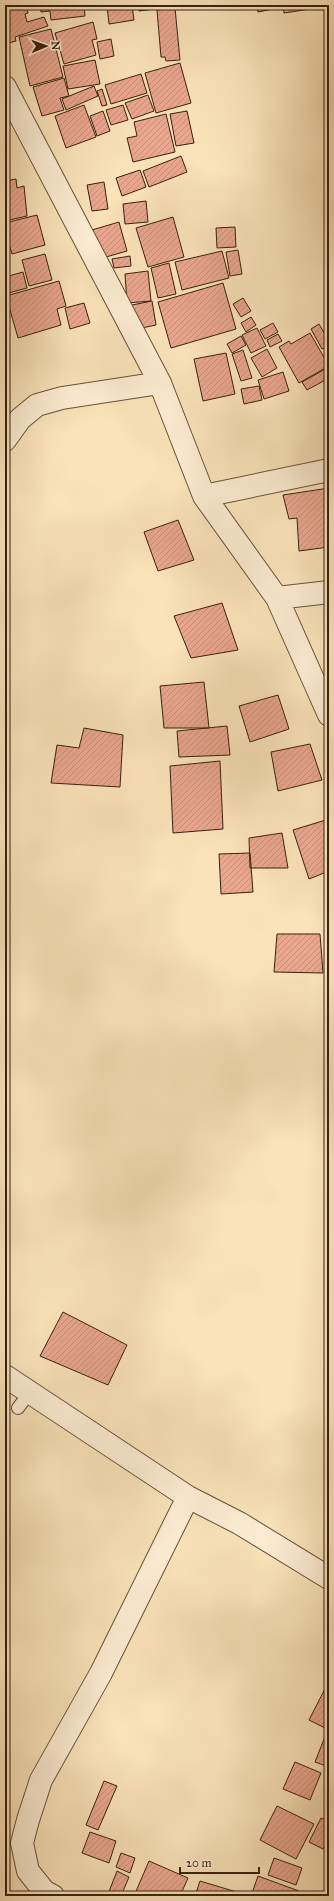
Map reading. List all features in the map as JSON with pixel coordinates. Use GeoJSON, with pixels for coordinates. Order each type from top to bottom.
{"type":"FeatureCollection","features":[{"type":"Feature","properties":{"kind":"street"},"geometry":{"type":"LineString","coordinates":[[6,94],[160,383],[204,496],[277,598],[329,715]]}},
{"type":"Feature","properties":{"kind":"street"},"geometry":{"type":"LineString","coordinates":[[5,440],[20,419],[37,405],[62,398],[160,383]]}},
{"type":"Feature","properties":{"kind":"street"},"geometry":{"type":"LineString","coordinates":[[204,496],[329,470]]}},
{"type":"Feature","properties":{"kind":"street"},"geometry":{"type":"LineString","coordinates":[[277,598],[329,592]]}},
{"type":"Feature","properties":{"kind":"street"},"geometry":{"type":"LineString","coordinates":[[5,1376],[24,1400],[188,1497],[240,1523],[329,1578]]}},
{"type":"Feature","properties":{"kind":"street"},"geometry":{"type":"LineString","coordinates":[[53,1896],[44,1892],[28,1871],[22,1843],[41,1780],[101,1672],[188,1497]]}},
{"type":"Feature","properties":{"kind":"building"},"geometry":{"type":"Polygon","coordinates":[[[5,5],[26,5],[28,13],[25,14],[27,22],[44,17],[48,26],[15,37],[16,41],[5,44],[5,5]]]}},
{"type":"Feature","properties":{"kind":"building"},"geometry":{"type":"Polygon","coordinates":[[[40,5],[84,5],[85,16],[51,20],[50,11],[41,12],[40,5]]]}},
{"type":"Feature","properties":{"kind":"building"},"geometry":{"type":"Polygon","coordinates":[[[92,5],[104,5],[104,8],[92,9],[92,5]]]}},
{"type":"Feature","properties":{"kind":"building"},"geometry":{"type":"Polygon","coordinates":[[[107,5],[132,5],[134,20],[109,24],[107,5]]]}},
{"type":"Feature","properties":{"kind":"building"},"geometry":{"type":"Polygon","coordinates":[[[139,5],[163,5],[163,8],[139,11],[139,5]]]}},
{"type":"Feature","properties":{"kind":"building"},"geometry":{"type":"Polygon","coordinates":[[[256,5],[272,5],[273,9],[258,12],[256,5]]]}},
{"type":"Feature","properties":{"kind":"building"},"geometry":{"type":"Polygon","coordinates":[[[283,5],[324,5],[324,7],[284,13],[283,5]]]}},
{"type":"Feature","properties":{"kind":"building"},"geometry":{"type":"Polygon","coordinates":[[[175,8],[180,60],[166,61],[165,57],[161,57],[157,10],[175,8]]]}},
{"type":"Feature","properties":{"kind":"building"},"geometry":{"type":"Polygon","coordinates":[[[93,22],[97,39],[92,40],[96,55],[64,64],[55,33],[93,22]]]}},
{"type":"Feature","properties":{"kind":"building"},"geometry":{"type":"Polygon","coordinates":[[[51,29],[63,77],[30,86],[19,37],[51,29]]]}},
{"type":"Feature","properties":{"kind":"building"},"geometry":{"type":"Polygon","coordinates":[[[111,39],[114,56],[100,59],[97,42],[111,39]]]}},
{"type":"Feature","properties":{"kind":"building"},"geometry":{"type":"Polygon","coordinates":[[[95,60],[100,84],[68,89],[63,66],[95,60]]]}},
{"type":"Feature","properties":{"kind":"building"},"geometry":{"type":"Polygon","coordinates":[[[180,63],[191,103],[156,113],[145,73],[180,63]]]}},
{"type":"Feature","properties":{"kind":"building"},"geometry":{"type":"Polygon","coordinates":[[[141,74],[147,93],[111,104],[105,85],[141,74]]]}},
{"type":"Feature","properties":{"kind":"building"},"geometry":{"type":"Polygon","coordinates":[[[64,78],[69,96],[60,98],[64,110],[42,116],[33,87],[64,78]]]}},
{"type":"Feature","properties":{"kind":"building"},"geometry":{"type":"Polygon","coordinates":[[[94,86],[98,96],[66,110],[62,99],[94,86]]]}},
{"type":"Feature","properties":{"kind":"building"},"geometry":{"type":"Polygon","coordinates":[[[102,89],[107,105],[102,106],[97,91],[102,89]]]}},
{"type":"Feature","properties":{"kind":"building"},"geometry":{"type":"Polygon","coordinates":[[[148,95],[154,111],[132,119],[125,103],[148,95]]]}},
{"type":"Feature","properties":{"kind":"building"},"geometry":{"type":"Polygon","coordinates":[[[84,105],[96,137],[66,148],[55,116],[84,105]]]}},
{"type":"Feature","properties":{"kind":"building"},"geometry":{"type":"Polygon","coordinates":[[[123,105],[128,120],[111,125],[106,110],[123,105]]]}},
{"type":"Feature","properties":{"kind":"building"},"geometry":{"type":"Polygon","coordinates":[[[103,111],[110,131],[97,136],[90,116],[103,111]]]}},
{"type":"Feature","properties":{"kind":"building"},"geometry":{"type":"Polygon","coordinates":[[[187,111],[194,143],[176,146],[170,114],[187,111]]]}},
{"type":"Feature","properties":{"kind":"building"},"geometry":{"type":"Polygon","coordinates":[[[166,114],[175,152],[133,162],[127,138],[137,136],[134,122],[166,114]]]}},
{"type":"Feature","properties":{"kind":"building"},"geometry":{"type":"Polygon","coordinates":[[[181,156],[187,172],[149,187],[143,171],[181,156]]]}},
{"type":"Feature","properties":{"kind":"building"},"geometry":{"type":"Polygon","coordinates":[[[5,160],[8,170],[5,171],[5,160]]]}},
{"type":"Feature","properties":{"kind":"building"},"geometry":{"type":"Polygon","coordinates":[[[140,170],[146,187],[122,196],[116,178],[140,170]]]}},
{"type":"Feature","properties":{"kind":"building"},"geometry":{"type":"Polygon","coordinates":[[[16,179],[17,188],[24,186],[27,216],[5,221],[5,181],[16,179]]]}},
{"type":"Feature","properties":{"kind":"building"},"geometry":{"type":"Polygon","coordinates":[[[104,182],[108,209],[92,211],[87,185],[104,182]]]}},
{"type":"Feature","properties":{"kind":"building"},"geometry":{"type":"Polygon","coordinates":[[[146,201],[148,222],[125,224],[123,204],[146,201]]]}},
{"type":"Feature","properties":{"kind":"building"},"geometry":{"type":"Polygon","coordinates":[[[37,215],[45,245],[12,254],[5,231],[5,223],[37,215]]]}},
{"type":"Feature","properties":{"kind":"building"},"geometry":{"type":"Polygon","coordinates":[[[173,217],[184,257],[148,267],[136,228],[173,217]]]}},
{"type":"Feature","properties":{"kind":"building"},"geometry":{"type":"Polygon","coordinates":[[[119,222],[127,251],[99,259],[92,230],[119,222]]]}},
{"type":"Feature","properties":{"kind":"building"},"geometry":{"type":"Polygon","coordinates":[[[235,227],[236,247],[217,248],[216,228],[235,227]]]}},
{"type":"Feature","properties":{"kind":"building"},"geometry":{"type":"Polygon","coordinates":[[[5,248],[8,271],[5,271],[5,248]]]}},
{"type":"Feature","properties":{"kind":"building"},"geometry":{"type":"Polygon","coordinates":[[[238,250],[242,274],[230,276],[226,252],[238,250]]]}},
{"type":"Feature","properties":{"kind":"building"},"geometry":{"type":"Polygon","coordinates":[[[222,251],[229,278],[182,290],[175,262],[222,251]]]}},
{"type":"Feature","properties":{"kind":"building"},"geometry":{"type":"Polygon","coordinates":[[[45,254],[52,280],[29,286],[22,260],[45,254]]]}},
{"type":"Feature","properties":{"kind":"building"},"geometry":{"type":"Polygon","coordinates":[[[130,256],[131,266],[114,268],[112,259],[130,256]]]}},
{"type":"Feature","properties":{"kind":"building"},"geometry":{"type":"Polygon","coordinates":[[[169,263],[176,294],[158,298],[151,268],[169,263]]]}},
{"type":"Feature","properties":{"kind":"building"},"geometry":{"type":"Polygon","coordinates":[[[148,271],[151,301],[127,303],[125,274],[148,271]]]}},
{"type":"Feature","properties":{"kind":"building"},"geometry":{"type":"Polygon","coordinates":[[[23,272],[27,288],[5,294],[5,277],[23,272]]]}},
{"type":"Feature","properties":{"kind":"building"},"geometry":{"type":"Polygon","coordinates":[[[59,281],[66,306],[57,309],[61,325],[18,338],[6,296],[59,281]]]}},
{"type":"Feature","properties":{"kind":"building"},"geometry":{"type":"Polygon","coordinates":[[[223,283],[236,329],[171,348],[158,302],[223,283]]]}},
{"type":"Feature","properties":{"kind":"building"},"geometry":{"type":"Polygon","coordinates":[[[243,298],[251,311],[241,317],[233,304],[243,298]]]}},
{"type":"Feature","properties":{"kind":"building"},"geometry":{"type":"Polygon","coordinates":[[[152,301],[156,325],[137,329],[132,305],[152,301]]]}},
{"type":"Feature","properties":{"kind":"building"},"geometry":{"type":"Polygon","coordinates":[[[84,303],[90,323],[70,329],[65,308],[84,303]]]}},
{"type":"Feature","properties":{"kind":"building"},"geometry":{"type":"Polygon","coordinates":[[[5,304],[9,316],[5,317],[5,304]]]}},
{"type":"Feature","properties":{"kind":"building"},"geometry":{"type":"Polygon","coordinates":[[[251,317],[256,325],[246,332],[241,323],[251,317]]]}},
{"type":"Feature","properties":{"kind":"building"},"geometry":{"type":"Polygon","coordinates":[[[273,323],[278,332],[265,339],[260,330],[273,323]]]}},
{"type":"Feature","properties":{"kind":"building"},"geometry":{"type":"Polygon","coordinates":[[[319,324],[329,341],[329,346],[322,349],[311,329],[319,324]]]}},
{"type":"Feature","properties":{"kind":"building"},"geometry":{"type":"Polygon","coordinates":[[[257,328],[266,346],[251,353],[242,335],[257,328]]]}},
{"type":"Feature","properties":{"kind":"building"},"geometry":{"type":"Polygon","coordinates":[[[310,333],[329,366],[299,383],[279,347],[289,341],[291,344],[310,333]]]}},
{"type":"Feature","properties":{"kind":"building"},"geometry":{"type":"Polygon","coordinates":[[[278,334],[282,341],[270,347],[267,340],[278,334]]]}},
{"type":"Feature","properties":{"kind":"building"},"geometry":{"type":"Polygon","coordinates":[[[241,336],[246,345],[232,353],[227,344],[241,336]]]}},
{"type":"Feature","properties":{"kind":"building"},"geometry":{"type":"Polygon","coordinates":[[[267,349],[277,368],[262,377],[251,358],[267,349]]]}},
{"type":"Feature","properties":{"kind":"building"},"geometry":{"type":"Polygon","coordinates":[[[243,350],[252,378],[241,381],[232,354],[243,350]]]}},
{"type":"Feature","properties":{"kind":"building"},"geometry":{"type":"Polygon","coordinates":[[[226,353],[235,394],[203,401],[194,359],[226,353]]]}},
{"type":"Feature","properties":{"kind":"building"},"geometry":{"type":"Polygon","coordinates":[[[329,367],[329,378],[307,390],[302,382],[329,367]]]}},
{"type":"Feature","properties":{"kind":"building"},"geometry":{"type":"Polygon","coordinates":[[[283,372],[289,391],[264,399],[258,380],[283,372]]]}},
{"type":"Feature","properties":{"kind":"building"},"geometry":{"type":"Polygon","coordinates":[[[259,386],[262,400],[244,404],[241,389],[259,386]]]}},
{"type":"Feature","properties":{"kind":"building"},"geometry":{"type":"Polygon","coordinates":[[[329,488],[329,547],[299,551],[297,518],[289,519],[283,495],[329,488]]]}},
{"type":"Feature","properties":{"kind":"building"},"geometry":{"type":"Polygon","coordinates":[[[178,520],[194,560],[158,571],[144,532],[178,520]]]}},
{"type":"Feature","properties":{"kind":"building"},"geometry":{"type":"Polygon","coordinates":[[[222,603],[238,650],[191,658],[174,616],[222,603]]]}},
{"type":"Feature","properties":{"kind":"building"},"geometry":{"type":"Polygon","coordinates":[[[204,682],[209,728],[164,728],[160,686],[204,682]]]}},
{"type":"Feature","properties":{"kind":"building"},"geometry":{"type":"Polygon","coordinates":[[[278,695],[289,729],[250,742],[239,706],[278,695]]]}},
{"type":"Feature","properties":{"kind":"building"},"geometry":{"type":"Polygon","coordinates":[[[227,726],[230,755],[179,757],[177,731],[227,726]]]}},
{"type":"Feature","properties":{"kind":"building"},"geometry":{"type":"Polygon","coordinates":[[[84,728],[123,735],[120,787],[51,783],[57,745],[79,748],[84,728]]]}},
{"type":"Feature","properties":{"kind":"building"},"geometry":{"type":"Polygon","coordinates":[[[310,744],[322,780],[278,791],[271,752],[310,744]]]}},
{"type":"Feature","properties":{"kind":"building"},"geometry":{"type":"Polygon","coordinates":[[[220,761],[223,829],[173,833],[170,766],[220,761]]]}},
{"type":"Feature","properties":{"kind":"building"},"geometry":{"type":"Polygon","coordinates":[[[329,819],[329,871],[309,879],[293,830],[329,819]]]}},
{"type":"Feature","properties":{"kind":"building"},"geometry":{"type":"Polygon","coordinates":[[[282,833],[288,868],[250,868],[249,838],[282,833]]]}},
{"type":"Feature","properties":{"kind":"building"},"geometry":{"type":"Polygon","coordinates":[[[250,853],[253,892],[221,894],[219,854],[250,853]]]}},
{"type":"Feature","properties":{"kind":"building"},"geometry":{"type":"Polygon","coordinates":[[[277,934],[320,934],[323,973],[274,972],[277,934]]]}},
{"type":"Feature","properties":{"kind":"building"},"geometry":{"type":"Polygon","coordinates":[[[63,1312],[127,1345],[108,1385],[40,1356],[63,1312]]]}},
{"type":"Feature","properties":{"kind":"building"},"geometry":{"type":"Polygon","coordinates":[[[329,1681],[329,1730],[309,1720],[329,1681]]]}},
{"type":"Feature","properties":{"kind":"building"},"geometry":{"type":"Polygon","coordinates":[[[326,1734],[329,1735],[329,1767],[315,1762],[326,1734]]]}},
{"type":"Feature","properties":{"kind":"building"},"geometry":{"type":"Polygon","coordinates":[[[295,1762],[321,1773],[310,1800],[283,1789],[295,1762]]]}},
{"type":"Feature","properties":{"kind":"building"},"geometry":{"type":"Polygon","coordinates":[[[104,1781],[117,1786],[98,1830],[86,1825],[104,1781]]]}},
{"type":"Feature","properties":{"kind":"building"},"geometry":{"type":"Polygon","coordinates":[[[277,1806],[314,1824],[296,1859],[260,1840],[277,1806]]]}},
{"type":"Feature","properties":{"kind":"building"},"geometry":{"type":"Polygon","coordinates":[[[321,1818],[329,1821],[329,1837],[323,1849],[309,1842],[321,1818]]]}},
{"type":"Feature","properties":{"kind":"building"},"geometry":{"type":"Polygon","coordinates":[[[90,1832],[116,1841],[109,1863],[82,1853],[90,1832]]]}},
{"type":"Feature","properties":{"kind":"building"},"geometry":{"type":"Polygon","coordinates":[[[121,1853],[135,1858],[130,1873],[116,1867],[121,1853]]]}},
{"type":"Feature","properties":{"kind":"building"},"geometry":{"type":"Polygon","coordinates":[[[274,1858],[302,1868],[296,1885],[268,1875],[274,1858]]]}},
{"type":"Feature","properties":{"kind":"building"},"geometry":{"type":"Polygon","coordinates":[[[149,1861],[188,1878],[180,1896],[134,1896],[149,1861]]]}},
{"type":"Feature","properties":{"kind":"building"},"geometry":{"type":"Polygon","coordinates":[[[117,1871],[129,1877],[121,1896],[112,1896],[108,1894],[117,1871]]]}},
{"type":"Feature","properties":{"kind":"building"},"geometry":{"type":"Polygon","coordinates":[[[258,1876],[299,1891],[298,1896],[251,1896],[258,1876]]]}},
{"type":"Feature","properties":{"kind":"building"},"geometry":{"type":"Polygon","coordinates":[[[200,1881],[240,1893],[239,1896],[195,1896],[200,1881]]]}}]}
